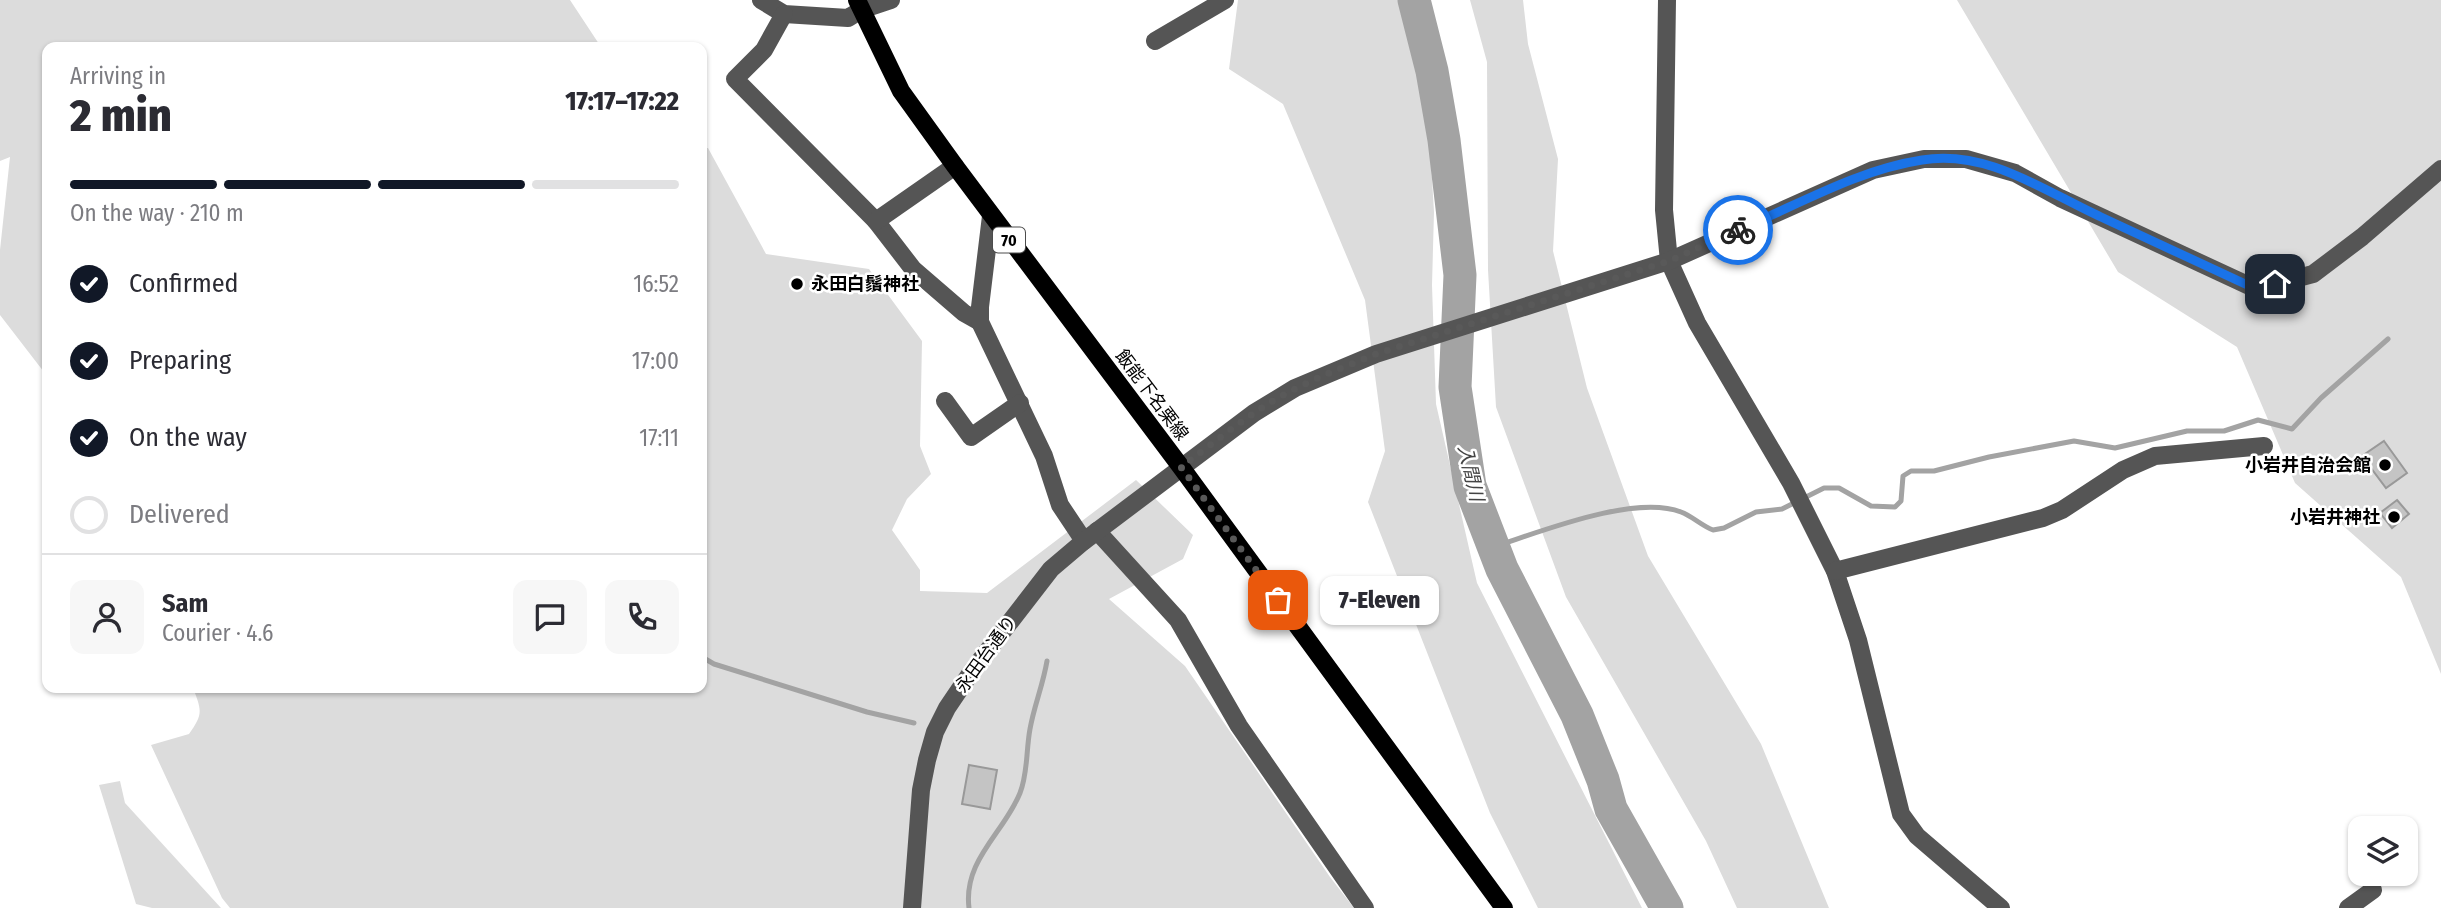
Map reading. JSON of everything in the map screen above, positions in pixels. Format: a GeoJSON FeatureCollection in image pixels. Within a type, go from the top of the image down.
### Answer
{"type":"FeatureCollection","features":[{"type":"Feature","properties":{"kind":"main road","name":"飯能下名栗線"},"geometry":{"type":"LineString","coordinates":[[859,5],[901,91],[1504,908]]}},
{"type":"Feature","properties":{"kind":"street"},"geometry":{"type":"LineString","coordinates":[[761,0],[784,14],[848,18],[859,5],[891,0]]}},
{"type":"Feature","properties":{"kind":"street"},"geometry":{"type":"LineString","coordinates":[[1155,41],[1225,0]]}},
{"type":"Feature","properties":{"kind":"street"},"geometry":{"type":"LineString","coordinates":[[1667,0],[1664,210],[1669,261],[1697,323],[1791,483],[1835,571],[1858,640],[1901,814],[1917,836],[2001,908]]}},
{"type":"Feature","properties":{"kind":"street"},"geometry":{"type":"LineString","coordinates":[[784,14],[764,50],[736,79],[876,221],[913,269],[964,313],[980,322]]}},
{"type":"Feature","properties":{"kind":"street","name":"永田台通り"},"geometry":{"type":"LineString","coordinates":[[912,908],[921,790],[927,760],[935,732],[947,708],[972,671],[1051,569],[1181,467],[1254,413],[1295,388],[1376,354],[1669,261],[1873,170],[1924,159],[1966,159],[2015,173],[2060,198],[2256,289],[2313,274],[2362,237],[2441,169]]}},
{"type":"Feature","properties":{"kind":"street"},"geometry":{"type":"LineString","coordinates":[[876,221],[955,166]]}},
{"type":"Feature","properties":{"kind":"street"},"geometry":{"type":"LineString","coordinates":[[991,216],[980,322],[1044,456],[1060,505],[1178,620],[1239,726],[1365,908]]}},
{"type":"Feature","properties":{"kind":"street"},"geometry":{"type":"LineString","coordinates":[[945,401],[971,437],[1020,403]]}},
{"type":"Feature","properties":{"kind":"street"},"geometry":{"type":"LineString","coordinates":[[1835,571],[2043,518],[2062,510],[2123,470],[2155,456],[2264,446]]}},
{"type":"Feature","properties":{"kind":"street"},"geometry":{"type":"LineString","coordinates":[[2348,908],[2373,890]]}},
{"type":"Feature","properties":{"kind":"shaded area"},"geometry":{"type":"Polygon","coordinates":[[[0,0],[570,0],[598,42],[42,42],[42,370],[0,315],[0,250],[10,157],[0,161],[0,0]]]}},
{"type":"Feature","properties":{"kind":"shaded area"},"geometry":{"type":"Polygon","coordinates":[[[1238,0],[1400,0],[1427,96],[1434,212],[1432,285],[1436,404],[1477,583],[1642,908],[1538,908],[1490,813],[1368,502],[1385,451],[1365,300],[1283,104],[1229,69],[1238,0]]]}},
{"type":"Feature","properties":{"kind":"shaded area"},"geometry":{"type":"Polygon","coordinates":[[[1470,0],[1523,0],[1528,44],[1558,159],[1553,251],[1587,388],[1648,556],[1761,744],[1829,908],[1737,908],[1706,841],[1566,597],[1496,407],[1488,270],[1487,62],[1470,0]]]}},
{"type":"Feature","properties":{"kind":"shaded area"},"geometry":{"type":"Polygon","coordinates":[[[1957,0],[2441,0],[2441,674],[2401,577],[2295,483],[2237,347],[2118,272],[1957,0]]]}},
{"type":"Feature","properties":{"kind":"shaded area"},"geometry":{"type":"Polygon","coordinates":[[[708,148],[766,254],[869,269],[922,341],[920,446],[931,474],[907,499],[892,530],[920,570],[920,591],[987,593],[1136,480],[1193,535],[1183,559],[1109,599],[1185,666],[1354,908],[230,908],[222,898],[151,745],[189,734],[200,712],[195,693],[707,693],[708,148]]]}},
{"type":"Feature","properties":{"kind":"shaded area"},"geometry":{"type":"Polygon","coordinates":[[[120,781],[125,803],[221,908],[152,908],[136,904],[99,785],[120,781]]]}},
{"type":"Feature","properties":{"kind":"building","name":"小岩井自治会館"},"geometry":{"type":"Polygon","coordinates":[[[2384,441],[2407,473],[2386,488],[2362,456],[2384,441]]]}},
{"type":"Feature","properties":{"kind":"building","name":"小岩井神社"},"geometry":{"type":"Polygon","coordinates":[[[2397,500],[2409,514],[2392,528],[2380,513],[2397,500]]]}},
{"type":"Feature","properties":{"kind":"building"},"geometry":{"type":"Polygon","coordinates":[[[969,765],[997,770],[990,809],[962,804],[969,765]]]}},
{"type":"Feature","properties":{"kind":"waterway","name":"入間川"},"geometry":{"type":"LineString","coordinates":[[1414,0],[1432,71],[1444,140],[1460,275],[1455,387],[1470,486],[1502,569],[1577,715],[1603,780],[1611,809],[1667,908]]}},
{"type":"Feature","properties":{"kind":"waterway"},"geometry":{"type":"LineString","coordinates":[[1493,547],[1587,517],[1638,508],[1661,508],[1681,512],[1713,530],[1724,528],[1756,512],[1782,509],[1824,488],[1839,488],[1871,506],[1895,507],[1901,501],[1903,476],[1911,471],[1934,471],[1989,457],[2074,441],[2115,448],[2187,431],[2224,431],[2258,420],[2292,429],[2321,398],[2388,339]]}},
{"type":"Feature","properties":{"kind":"waterway"},"geometry":{"type":"LineString","coordinates":[[707,660],[867,712],[914,723]]}},
{"type":"Feature","properties":{"kind":"waterway"},"geometry":{"type":"LineString","coordinates":[[969,908],[972,875],[978,861],[1013,807],[1023,785],[1030,729],[1047,661]]}},
{"type":"Feature","properties":{"kind":"way so far"},"geometry":{"type":"LineString","coordinates":[[1278,600],[1181,467],[1254,413],[1295,388],[1376,354],[1669,261],[1738,230]]}},
{"type":"Feature","properties":{"kind":"place","name":"永田白鬚神社"},"geometry":{"type":"Point","coordinates":[797,284]}},
{"type":"Feature","properties":{"kind":"place","name":"小岩井自治会館"},"geometry":{"type":"Point","coordinates":[2385,465]}},
{"type":"Feature","properties":{"kind":"place","name":"小岩井神社"},"geometry":{"type":"Point","coordinates":[2394,517]}},
{"type":"Feature","properties":{"kind":"place","name":"7-Eleven"},"geometry":{"type":"Point","coordinates":[1278,600]}},
{"type":"Feature","properties":{"kind":"route"},"geometry":{"type":"LineString","coordinates":[[1738,230],[1873,170],[1924,159],[1966,159],[2015,173],[2060,198],[2256,289],[2275,284]]}}]}
